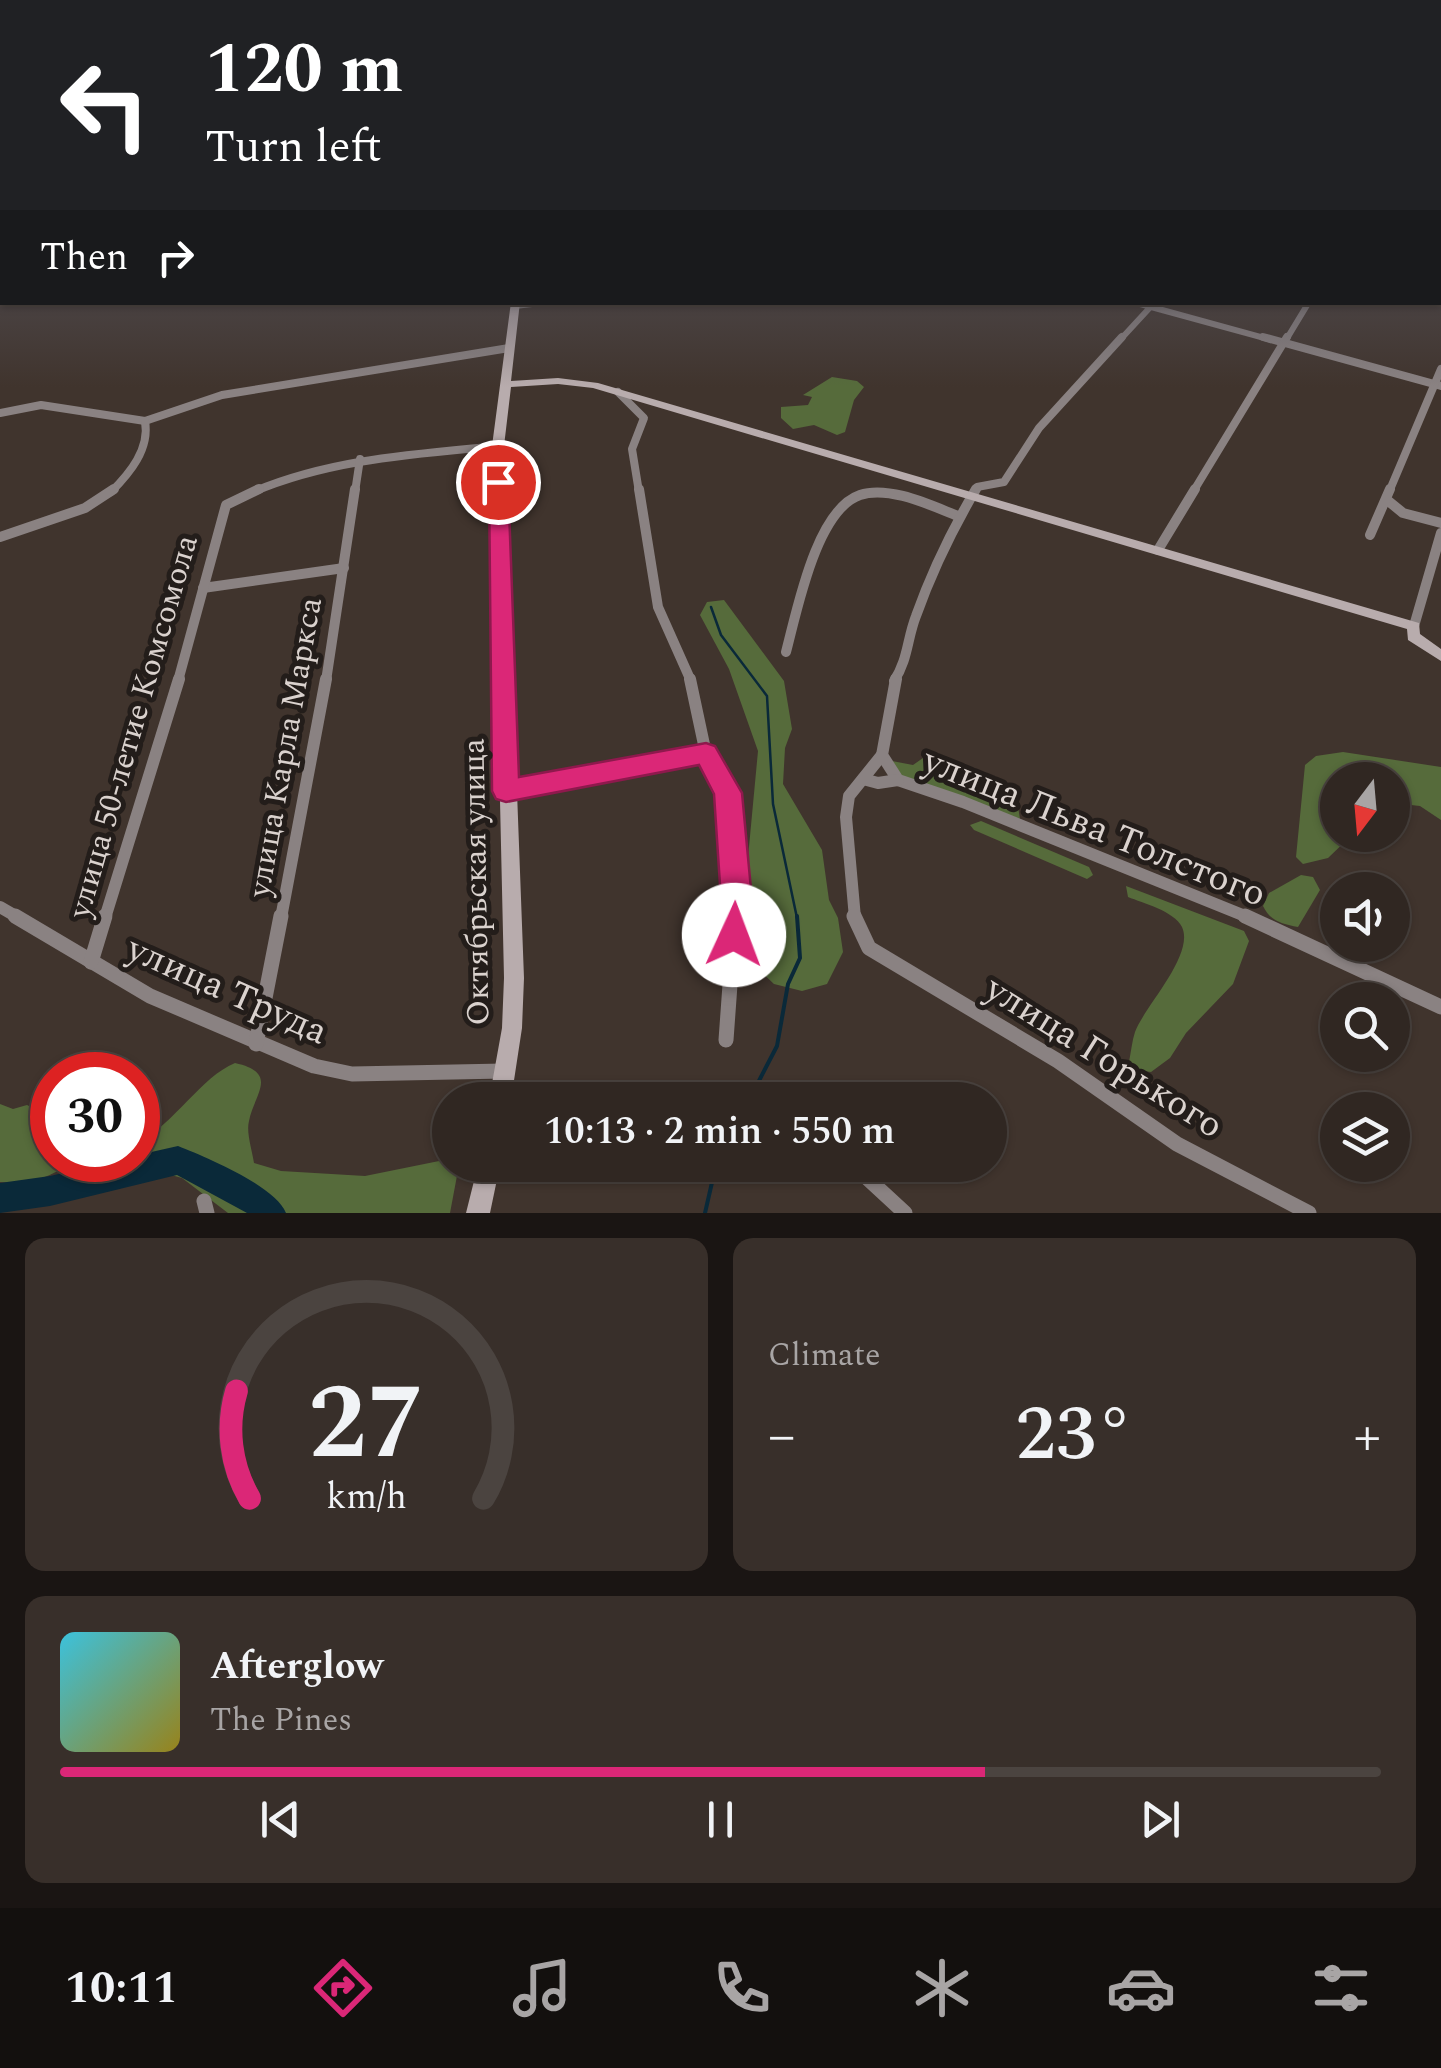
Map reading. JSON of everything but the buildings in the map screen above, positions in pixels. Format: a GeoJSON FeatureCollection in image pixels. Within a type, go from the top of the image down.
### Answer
{"type":"FeatureCollection","features":[{"type":"Feature","properties":{"kind":"street","name":"Октябрьская улица"},"geometry":{"type":"LineString","coordinates":[[504,1082],[514,978],[498,446],[516,305]]}},
{"type":"Feature","properties":{"kind":"street"},"geometry":{"type":"LineString","coordinates":[[972,494],[977,487],[1004,482],[1039,428],[1152,305],[1438,385]]}},
{"type":"Feature","properties":{"kind":"street"},"geometry":{"type":"LineString","coordinates":[[1158,550],[1307,305]]}},
{"type":"Feature","properties":{"kind":"street"},"geometry":{"type":"LineString","coordinates":[[0,413],[42,405],[145,421],[222,395],[509,348]]}},
{"type":"Feature","properties":{"kind":"street"},"geometry":{"type":"LineString","coordinates":[[1370,535],[1438,385],[1441,369]]}},
{"type":"Feature","properties":{"kind":"street"},"geometry":{"type":"LineString","coordinates":[[505,384],[574,382],[617,391],[1414,626]]}},
{"type":"Feature","properties":{"kind":"street"},"geometry":{"type":"LineString","coordinates":[[617,391],[644,418],[632,448],[658,607],[689,674],[706,754],[728,793],[736,900],[726,1040]]}},
{"type":"Feature","properties":{"kind":"street"},"geometry":{"type":"LineString","coordinates":[[0,537],[100,501],[138,460],[146,444],[145,421]]}},
{"type":"Feature","properties":{"kind":"street"},"geometry":{"type":"LineString","coordinates":[[360,459],[498,446]]}},
{"type":"Feature","properties":{"kind":"street","name":"улица 50-летие Комсомола"},"geometry":{"type":"LineString","coordinates":[[91,962],[178,683],[226,505],[260,490],[360,459]]}},
{"type":"Feature","properties":{"kind":"street","name":"улица Карла Маркса"},"geometry":{"type":"LineString","coordinates":[[256,1044],[321,714],[360,459]]}},
{"type":"Feature","properties":{"kind":"street"},"geometry":{"type":"LineString","coordinates":[[786,652],[807,579],[833,515],[843,504],[862,494],[880,494],[958,516]]}},
{"type":"Feature","properties":{"kind":"street","name":"улица Льва Толстого"},"geometry":{"type":"LineString","coordinates":[[972,494],[958,516],[914,620],[905,665],[893,683],[882,756],[898,780],[963,802],[1241,914],[1441,1007]]}},
{"type":"Feature","properties":{"kind":"street"},"geometry":{"type":"LineString","coordinates":[[1387,500],[1403,513],[1441,523]]}},
{"type":"Feature","properties":{"kind":"street"},"geometry":{"type":"LineString","coordinates":[[1441,533],[1412,636],[1441,656]]}},
{"type":"Feature","properties":{"kind":"street"},"geometry":{"type":"LineString","coordinates":[[203,588],[344,568]]}},
{"type":"Feature","properties":{"kind":"street"},"geometry":{"type":"LineString","coordinates":[[506,791],[706,754]]}},
{"type":"Feature","properties":{"kind":"street"},"geometry":{"type":"LineString","coordinates":[[882,756],[863,779],[878,783],[898,780]]}},
{"type":"Feature","properties":{"kind":"street","name":"улица Горького"},"geometry":{"type":"LineString","coordinates":[[863,779],[849,796],[846,817],[853,914],[869,948],[1058,1061],[1178,1144],[1309,1213]]}},
{"type":"Feature","properties":{"kind":"street","name":"улица Труда"},"geometry":{"type":"LineString","coordinates":[[0,908],[150,996],[314,1066],[352,1074],[506,1071]]}},
{"type":"Feature","properties":{"kind":"street"},"geometry":{"type":"LineString","coordinates":[[478,1213],[485,1182]]}},
{"type":"Feature","properties":{"kind":"street"},"geometry":{"type":"LineString","coordinates":[[871,1182],[905,1213]]}},
{"type":"Feature","properties":{"kind":"green space"},"geometry":{"type":"Polygon","coordinates":[[[832,377],[857,381],[864,387],[854,400],[845,432],[837,435],[814,425],[793,429],[781,418],[781,407],[808,405],[812,397],[803,395],[832,377]]]}},
{"type":"Feature","properties":{"kind":"green space"},"geometry":{"type":"Polygon","coordinates":[[[724,600],[784,681],[792,729],[785,748],[783,784],[822,850],[829,900],[838,918],[843,952],[827,984],[802,991],[774,984],[758,969],[748,910],[747,868],[758,751],[729,669],[700,615],[707,602],[724,600]]]}},
{"type":"Feature","properties":{"kind":"green space"},"geometry":{"type":"Polygon","coordinates":[[[1343,752],[1408,762],[1320,762],[1320,852],[1334,852],[1328,858],[1303,864],[1296,857],[1305,765],[1316,756],[1343,752]]]}},
{"type":"Feature","properties":{"kind":"green space"},"geometry":{"type":"Polygon","coordinates":[[[923,758],[956,763],[955,780],[983,792],[994,787],[1016,794],[1020,819],[901,776],[892,761],[913,765],[923,758]]]}},
{"type":"Feature","properties":{"kind":"green space"},"geometry":{"type":"Polygon","coordinates":[[[1410,762],[1441,767],[1441,820],[1420,806],[1410,805],[1410,762]]]}},
{"type":"Feature","properties":{"kind":"green space"},"geometry":{"type":"Polygon","coordinates":[[[981,821],[1089,867],[1093,875],[1087,879],[970,825],[981,821]]]}},
{"type":"Feature","properties":{"kind":"green space"},"geometry":{"type":"Polygon","coordinates":[[[1301,875],[1313,877],[1320,890],[1298,927],[1269,915],[1263,906],[1269,893],[1301,875]]]}},
{"type":"Feature","properties":{"kind":"green space"},"geometry":{"type":"Polygon","coordinates":[[[1126,886],[1244,931],[1249,941],[1233,984],[1186,1033],[1170,1058],[1151,1072],[1135,1070],[1129,1062],[1134,1035],[1175,966],[1184,939],[1178,921],[1158,908],[1128,897],[1126,886]]]}},
{"type":"Feature","properties":{"kind":"green space"},"geometry":{"type":"Polygon","coordinates":[[[235,1063],[249,1067],[261,1079],[248,1125],[254,1163],[281,1171],[365,1176],[432,1162],[432,1182],[456,1182],[450,1213],[228,1213],[182,1178],[160,1174],[160,1127],[235,1063]]]}},
{"type":"Feature","properties":{"kind":"green space"},"geometry":{"type":"Polygon","coordinates":[[[0,1104],[13,1109],[27,1105],[30,1180],[0,1182],[0,1104]]]}},
{"type":"Feature","properties":{"kind":"waterway"},"geometry":{"type":"LineString","coordinates":[[711,607],[721,635],[767,696],[773,804],[797,918]]}},
{"type":"Feature","properties":{"kind":"waterway"},"geometry":{"type":"LineString","coordinates":[[758,1082],[777,1046],[788,984],[800,958],[797,916]]}},
{"type":"Feature","properties":{"kind":"waterway"},"geometry":{"type":"LineString","coordinates":[[0,1198],[50,1191],[178,1160],[251,1198],[271,1213]]}},
{"type":"Feature","properties":{"kind":"waterway"},"geometry":{"type":"LineString","coordinates":[[705,1213],[712,1182]]}},
{"type":"Feature","properties":{"kind":"route"},"geometry":{"type":"LineString","coordinates":[[498,482],[506,791],[706,754],[728,793],[736,900],[734,935]]}}]}
